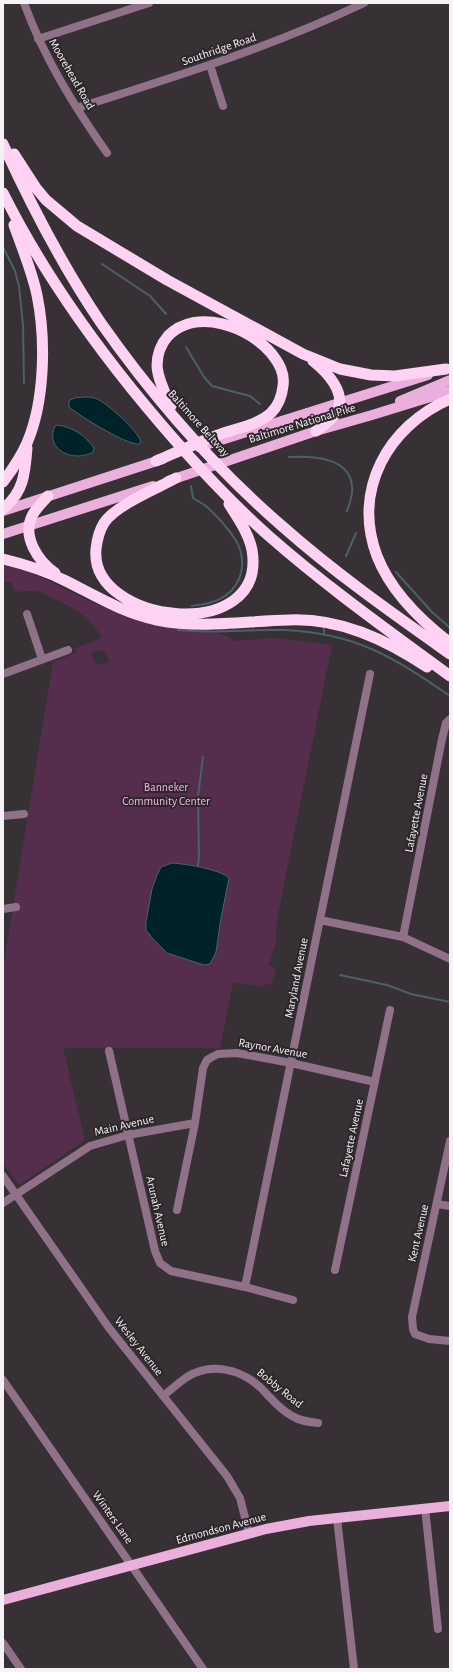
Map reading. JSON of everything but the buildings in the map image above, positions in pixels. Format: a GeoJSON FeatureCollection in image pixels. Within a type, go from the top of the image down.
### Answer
{"type":"FeatureCollection","features":[{"type":"Feature","properties":{"kind":"highway"},"geometry":{"type":"LineString","coordinates":[[3,137],[36,188],[46,200],[77,226],[166,280],[303,354],[340,369],[371,376],[395,376],[448,368]]}},
{"type":"Feature","properties":{"kind":"highway","name":"Baltimore Beltway"},"geometry":{"type":"LineString","coordinates":[[3,144],[33,205],[80,291],[123,354],[181,425],[239,486],[281,526],[314,554],[389,611],[450,654]]}},
{"type":"Feature","properties":{"kind":"highway"},"geometry":{"type":"LineString","coordinates":[[3,193],[38,257],[66,301],[114,366],[167,432],[222,491],[261,529],[306,567],[450,676]]}},
{"type":"Feature","properties":{"kind":"highway"},"geometry":{"type":"LineString","coordinates":[[3,197],[33,279],[41,326],[41,377],[36,414],[27,443],[21,488],[11,503],[3,510]]}},
{"type":"Feature","properties":{"kind":"highway"},"geometry":{"type":"LineString","coordinates":[[156,461],[219,434],[253,423],[271,413],[283,391],[284,381],[282,370],[277,360],[260,342],[239,329],[217,323],[198,323],[181,326],[172,332],[161,346],[157,365],[158,375],[164,392],[181,425]]}},
{"type":"Feature","properties":{"kind":"highway"},"geometry":{"type":"LineString","coordinates":[[303,354],[317,365],[333,382],[339,394],[340,403],[334,416],[316,431]]}},
{"type":"Feature","properties":{"kind":"highway"},"geometry":{"type":"LineString","coordinates":[[450,399],[412,422],[397,437],[386,453],[378,468],[373,483],[369,518],[377,556],[397,592],[422,620],[450,643]]}},
{"type":"Feature","properties":{"kind":"highway"},"geometry":{"type":"LineString","coordinates":[[3,482],[27,443]]}},
{"type":"Feature","properties":{"kind":"highway"},"geometry":{"type":"LineString","coordinates":[[176,478],[115,512],[104,522],[97,542],[97,563],[106,583],[126,599],[157,611],[188,614],[216,611],[227,606],[236,599],[245,587],[252,572],[252,550],[248,538],[222,491]]}},
{"type":"Feature","properties":{"kind":"highway"},"geometry":{"type":"LineString","coordinates":[[48,496],[31,517],[29,534],[36,552],[50,570],[65,581]]}},
{"type":"Feature","properties":{"kind":"highway"},"geometry":{"type":"LineString","coordinates":[[3,559],[22,563],[65,581],[123,611],[169,622],[198,625],[301,620],[324,622],[352,628],[403,652],[450,683]]}},
{"type":"Feature","properties":{"kind":"main road","name":"Baltimore National Pike"},"geometry":{"type":"LineString","coordinates":[[3,510],[448,368]]}},
{"type":"Feature","properties":{"kind":"main road"},"geometry":{"type":"LineString","coordinates":[[372,415],[402,400],[450,380]]}},
{"type":"Feature","properties":{"kind":"main road","name":"Baltimore National Pike"},"geometry":{"type":"LineString","coordinates":[[3,534],[316,431],[450,391]]}},
{"type":"Feature","properties":{"kind":"main road","name":"Edmondson Avenue"},"geometry":{"type":"LineString","coordinates":[[3,1600],[286,1524],[450,1506]]}},
{"type":"Feature","properties":{"kind":"street","name":"Moorehead Road"},"geometry":{"type":"LineString","coordinates":[[24,3],[38,39],[61,84],[107,153]]}},
{"type":"Feature","properties":{"kind":"street"},"geometry":{"type":"LineString","coordinates":[[38,39],[149,3]]}},
{"type":"Feature","properties":{"kind":"street","name":"Southridge Road"},"geometry":{"type":"LineString","coordinates":[[77,108],[210,65],[285,38],[364,3]]}},
{"type":"Feature","properties":{"kind":"street"},"geometry":{"type":"LineString","coordinates":[[210,65],[223,106]]}},
{"type":"Feature","properties":{"kind":"street"},"geometry":{"type":"LineString","coordinates":[[27,614],[42,659]]}},
{"type":"Feature","properties":{"kind":"street"},"geometry":{"type":"LineString","coordinates":[[3,674],[68,650]]}},
{"type":"Feature","properties":{"kind":"street","name":"Maryland Avenue"},"geometry":{"type":"LineString","coordinates":[[245,1287],[370,674]]}},
{"type":"Feature","properties":{"kind":"street","name":"Lafayette Avenue"},"geometry":{"type":"LineString","coordinates":[[403,937],[442,739],[446,723],[450,719]]}},
{"type":"Feature","properties":{"kind":"street"},"geometry":{"type":"LineString","coordinates":[[3,816],[24,814]]}},
{"type":"Feature","properties":{"kind":"street"},"geometry":{"type":"LineString","coordinates":[[3,909],[16,907]]}},
{"type":"Feature","properties":{"kind":"street"},"geometry":{"type":"LineString","coordinates":[[320,920],[403,937],[450,959]]}},
{"type":"Feature","properties":{"kind":"street","name":"Lafayette Avenue"},"geometry":{"type":"LineString","coordinates":[[335,1270],[390,1010]]}},
{"type":"Feature","properties":{"kind":"street","name":"Arunah Avenue"},"geometry":{"type":"LineString","coordinates":[[108,1051],[157,1257],[160,1262],[171,1271],[245,1287],[293,1300]]}},
{"type":"Feature","properties":{"kind":"street","name":"Raynor Avenue"},"geometry":{"type":"LineString","coordinates":[[177,1210],[204,1068],[207,1060],[218,1054],[237,1053],[291,1063],[375,1082]]}},
{"type":"Feature","properties":{"kind":"street","name":"Main Avenue"},"geometry":{"type":"LineString","coordinates":[[3,1203],[90,1146],[128,1135],[194,1123]]}},
{"type":"Feature","properties":{"kind":"street","name":"Kent Avenue"},"geometry":{"type":"LineString","coordinates":[[450,1141],[412,1318],[415,1334],[429,1339],[450,1341]]}},
{"type":"Feature","properties":{"kind":"street","name":"Wesley Avenue"},"geometry":{"type":"LineString","coordinates":[[3,1176],[108,1328],[227,1476],[234,1487],[243,1508],[249,1533]]}},
{"type":"Feature","properties":{"kind":"street"},"geometry":{"type":"LineString","coordinates":[[437,1204],[450,1206]]}},
{"type":"Feature","properties":{"kind":"street","name":"Bobby Road"},"geometry":{"type":"LineString","coordinates":[[163,1396],[187,1377],[197,1372],[212,1369],[226,1369],[244,1375],[252,1380],[291,1416],[302,1421],[318,1423]]}},
{"type":"Feature","properties":{"kind":"street","name":"Winters Lane"},"geometry":{"type":"LineString","coordinates":[[3,1380],[203,1669]]}},
{"type":"Feature","properties":{"kind":"street"},"geometry":{"type":"LineString","coordinates":[[425,1508],[438,1629]]}},
{"type":"Feature","properties":{"kind":"street"},"geometry":{"type":"LineString","coordinates":[[337,1518],[354,1669]]}},
{"type":"Feature","properties":{"kind":"street"},"geometry":{"type":"LineString","coordinates":[[3,1643],[21,1669]]}},
{"type":"Feature","properties":{"kind":"green space","name":"Banneker Community Center"},"geometry":{"type":"Polygon","coordinates":[[[3,565],[32,573],[91,602],[131,618],[225,635],[234,641],[272,638],[332,645],[277,920],[276,941],[269,965],[276,969],[271,985],[265,983],[263,987],[233,982],[220,1048],[63,1048],[85,1140],[19,1185],[3,1163],[3,968],[53,662],[76,653],[76,648],[101,638],[89,620],[64,603],[41,591],[17,592],[13,590],[13,583],[3,581],[3,565]],[[99,650],[91,653],[96,664],[110,663],[105,652],[99,650]]]}},
{"type":"Feature","properties":{"kind":"water"},"geometry":{"type":"Polygon","coordinates":[[[74,398],[95,398],[108,406],[129,425],[139,437],[141,442],[139,444],[133,443],[114,435],[92,423],[69,407],[69,401],[74,398]]]}},
{"type":"Feature","properties":{"kind":"water"},"geometry":{"type":"Polygon","coordinates":[[[58,425],[74,430],[87,439],[94,448],[93,452],[78,456],[70,455],[57,448],[54,442],[53,434],[55,426],[58,425]]]}},
{"type":"Feature","properties":{"kind":"water"},"geometry":{"type":"Polygon","coordinates":[[[172,863],[194,866],[218,872],[229,878],[216,952],[210,964],[204,965],[167,953],[146,930],[152,889],[157,875],[161,867],[172,863]]]}},
{"type":"Feature","properties":{"kind":"waterway"},"geometry":{"type":"LineString","coordinates":[[3,247],[15,271],[19,286],[23,325],[24,383]]}},
{"type":"Feature","properties":{"kind":"waterway"},"geometry":{"type":"LineString","coordinates":[[102,264],[150,296],[166,314]]}},
{"type":"Feature","properties":{"kind":"waterway"},"geometry":{"type":"LineString","coordinates":[[186,347],[204,377],[212,386],[250,396],[260,404]]}},
{"type":"Feature","properties":{"kind":"waterway"},"geometry":{"type":"LineString","coordinates":[[289,457],[321,458],[331,461],[347,472],[351,481],[352,493],[347,511]]}},
{"type":"Feature","properties":{"kind":"waterway"},"geometry":{"type":"LineString","coordinates":[[191,486],[193,498],[210,510],[235,539],[239,546],[242,562],[240,577],[231,591],[217,600],[192,606]]}},
{"type":"Feature","properties":{"kind":"waterway"},"geometry":{"type":"LineString","coordinates":[[346,556],[356,533]]}},
{"type":"Feature","properties":{"kind":"waterway"},"geometry":{"type":"LineString","coordinates":[[396,572],[431,611],[450,628]]}},
{"type":"Feature","properties":{"kind":"waterway"},"geometry":{"type":"LineString","coordinates":[[324,626],[324,634]]}},
{"type":"Feature","properties":{"kind":"waterway"},"geometry":{"type":"LineString","coordinates":[[178,630],[204,632],[284,630],[332,636],[353,642],[391,659],[450,696]]}},
{"type":"Feature","properties":{"kind":"waterway"},"geometry":{"type":"LineString","coordinates":[[198,866],[198,796],[203,757]]}},
{"type":"Feature","properties":{"kind":"waterway"},"geometry":{"type":"LineString","coordinates":[[340,975],[387,985],[411,994],[450,1002]]}}]}
